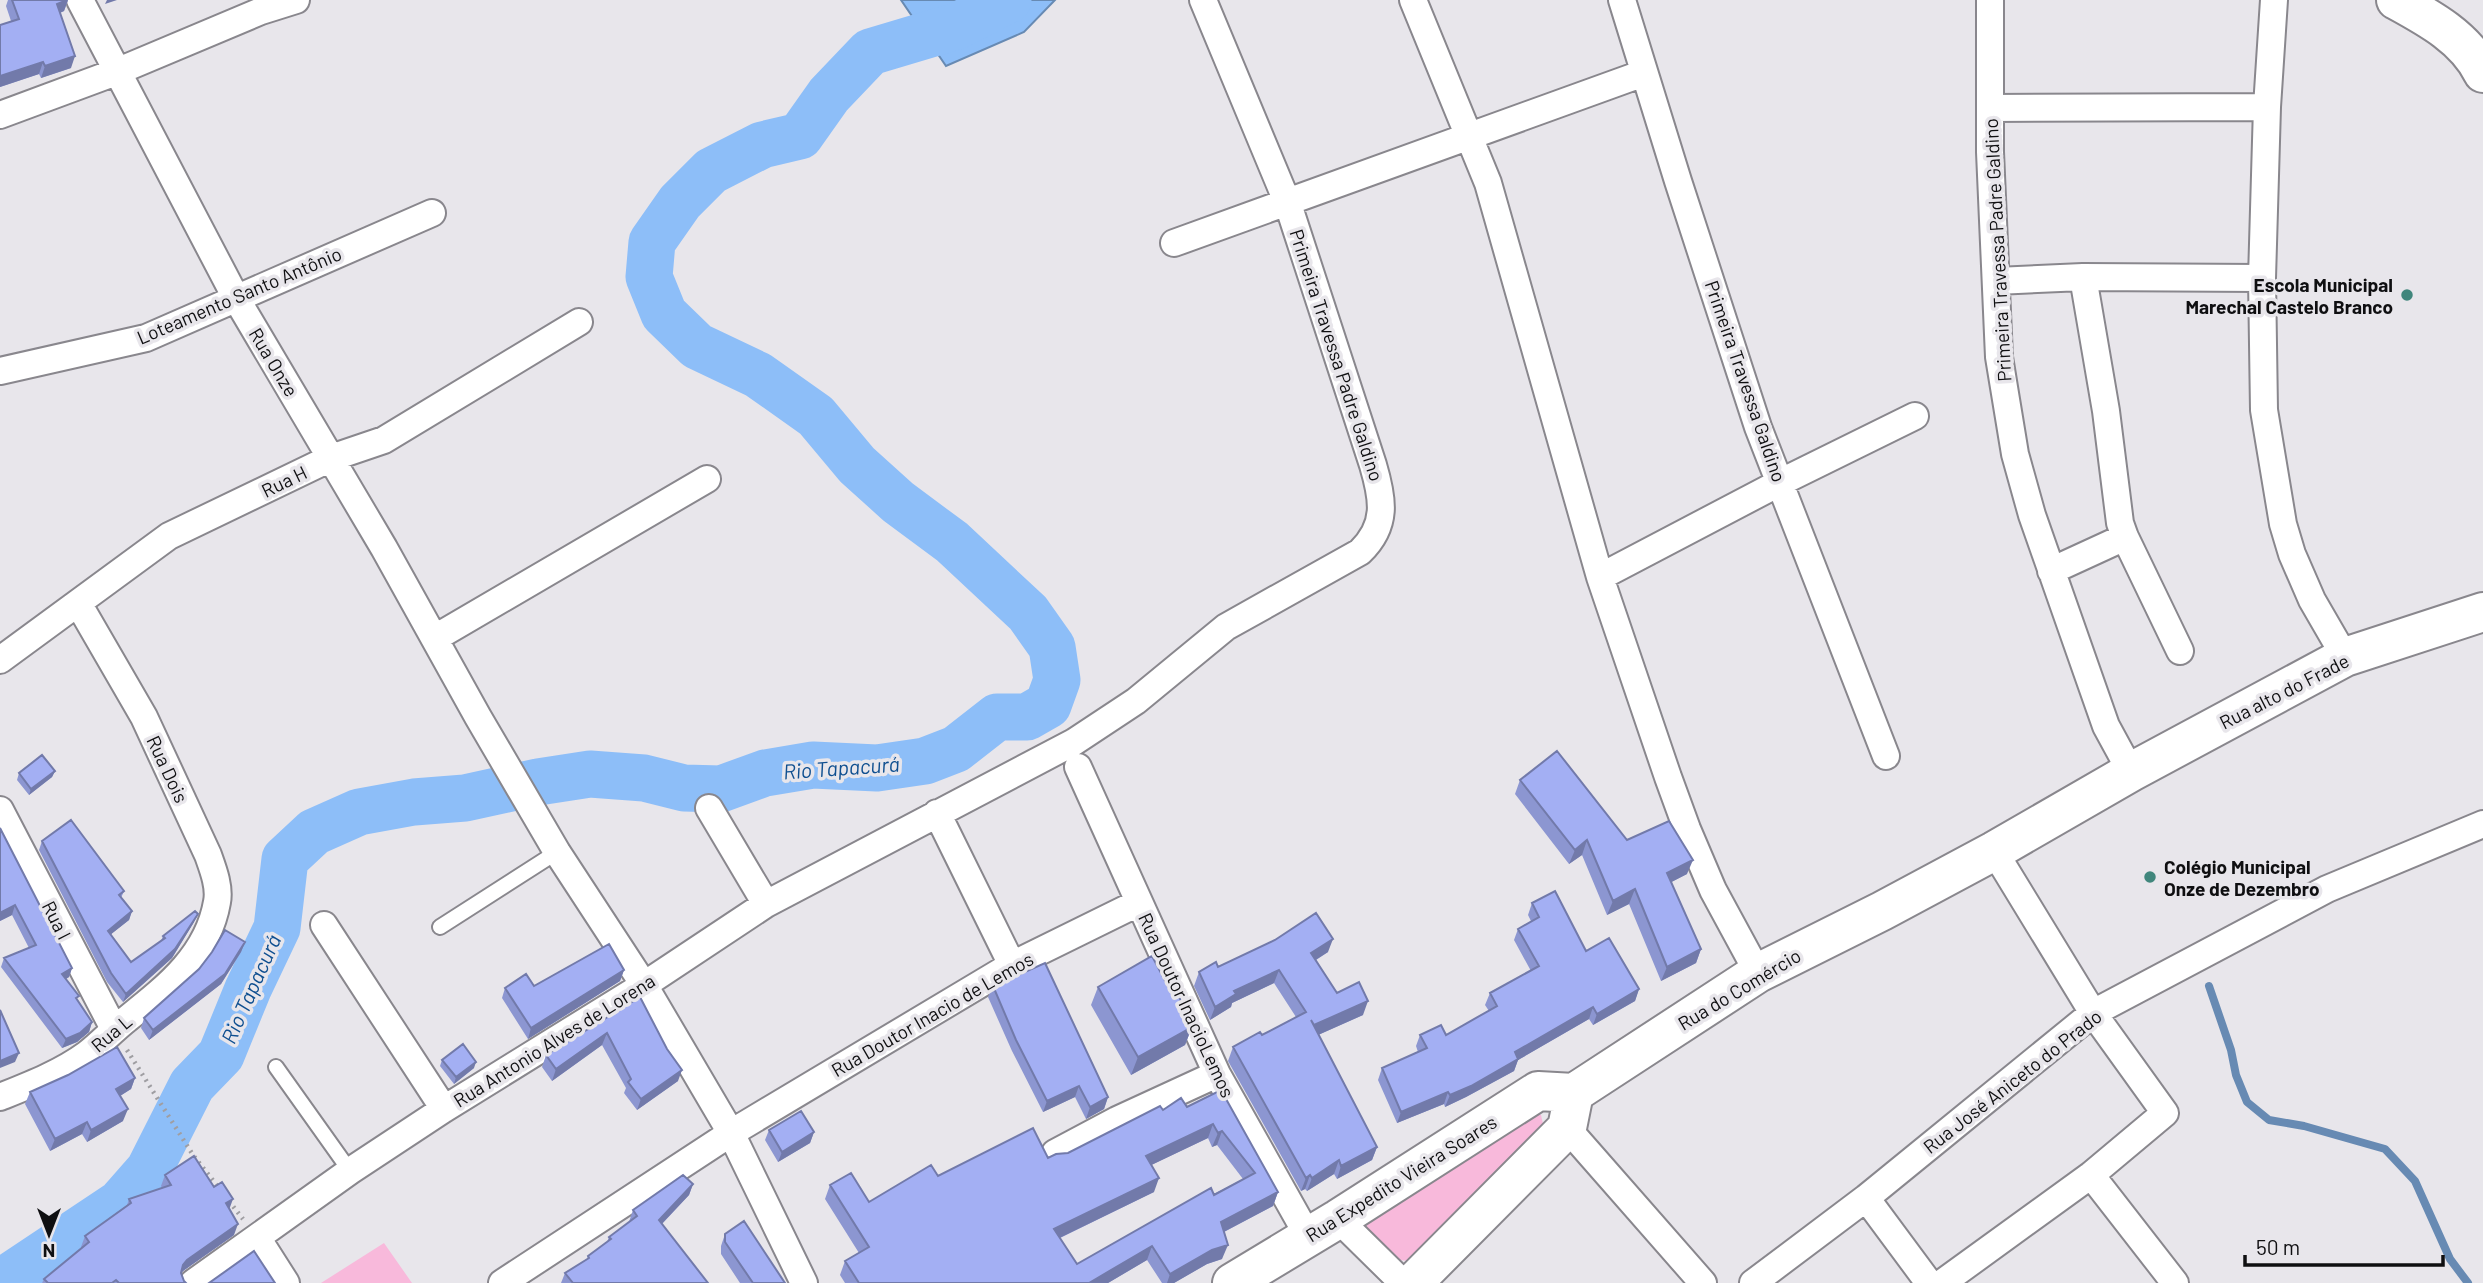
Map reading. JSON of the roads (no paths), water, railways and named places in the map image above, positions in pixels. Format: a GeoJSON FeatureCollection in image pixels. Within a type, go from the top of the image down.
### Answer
{"type":"FeatureCollection","features":[{"type":"Feature","properties":{"kind":"main road"},"geometry":{"type":"LineString","coordinates":[[2396,0],[2433,10],[2470,52],[2483,73]]}},
{"type":"Feature","properties":{"kind":"main road","name":"Rua alto do Frade"},"geometry":{"type":"LineString","coordinates":[[2132,772],[2345,657],[2483,612]]}},
{"type":"Feature","properties":{"kind":"main road","name":"Rua do Comércio"},"geometry":{"type":"LineString","coordinates":[[1413,1283],[1571,1110],[1758,973],[1994,851],[2132,772]]}},
{"type":"Feature","properties":{"kind":"main road","name":"Rua Expedito Vieira Soares"},"geometry":{"type":"LineString","coordinates":[[1231,1283],[1323,1228],[1538,1091],[1571,1110]]}},
{"type":"Feature","properties":{"kind":"street","name":"Rua Onze"},"geometry":{"type":"LineString","coordinates":[[80,0],[236,298],[557,852]]}},
{"type":"Feature","properties":{"kind":"street"},"geometry":{"type":"LineString","coordinates":[[0,116],[116,72],[261,11],[296,0]]}},
{"type":"Feature","properties":{"kind":"street","name":"Primeira Travessa Padre Galdino"},"geometry":{"type":"LineString","coordinates":[[859,856],[1074,742],[1115,717],[1226,628],[1360,552],[1376,534],[1381,510],[1378,483],[1288,204],[1203,0]]}},
{"type":"Feature","properties":{"kind":"street"},"geometry":{"type":"LineString","coordinates":[[1413,0],[1488,183],[1600,577],[1686,829],[1713,890],[1758,973]]}},
{"type":"Feature","properties":{"kind":"street","name":"Primeira Travessa Galdino"},"geometry":{"type":"LineString","coordinates":[[1622,0],[1734,356],[1886,756]]}},
{"type":"Feature","properties":{"kind":"street","name":"Primeira Travessa Padre Galdino"},"geometry":{"type":"LineString","coordinates":[[1990,0],[1990,108],[1999,357],[2015,454],[2022,485],[2106,726],[2132,772]]}},
{"type":"Feature","properties":{"kind":"street"},"geometry":{"type":"LineString","coordinates":[[2274,0],[2267,107],[2262,278],[2264,410],[2283,523],[2301,577],[2345,657]]}},
{"type":"Feature","properties":{"kind":"street"},"geometry":{"type":"LineString","coordinates":[[1174,243],[1288,204],[1644,73]]}},
{"type":"Feature","properties":{"kind":"street"},"geometry":{"type":"LineString","coordinates":[[1990,108],[2267,107]]}},
{"type":"Feature","properties":{"kind":"street","name":"Loteamento Santo Antônio"},"geometry":{"type":"LineString","coordinates":[[0,371],[146,338],[432,213]]}},
{"type":"Feature","properties":{"kind":"street"},"geometry":{"type":"LineString","coordinates":[[1996,281],[2083,277],[2262,278]]}},
{"type":"Feature","properties":{"kind":"street"},"geometry":{"type":"LineString","coordinates":[[2083,277],[2106,411],[2117,506],[2125,537],[2180,651]]}},
{"type":"Feature","properties":{"kind":"street","name":"Rua H"},"geometry":{"type":"LineString","coordinates":[[0,660],[169,536],[331,458],[384,440],[579,322]]}},
{"type":"Feature","properties":{"kind":"street"},"geometry":{"type":"LineString","coordinates":[[1600,577],[1781,482],[1915,416]]}},
{"type":"Feature","properties":{"kind":"street"},"geometry":{"type":"LineString","coordinates":[[435,638],[707,479]]}},
{"type":"Feature","properties":{"kind":"street"},"geometry":{"type":"LineString","coordinates":[[2051,571],[2125,537]]}},
{"type":"Feature","properties":{"kind":"street","name":"Rua Dois"},"geometry":{"type":"LineString","coordinates":[[78,603],[144,717],[208,855],[215,875],[218,899],[202,944]]}},
{"type":"Feature","properties":{"kind":"street","name":"Rua Doutor InacioLemos"},"geometry":{"type":"LineString","coordinates":[[1077,767],[1217,1073],[1323,1228],[1403,1283]]}},
{"type":"Feature","properties":{"kind":"street"},"geometry":{"type":"LineString","coordinates":[[709,808],[766,904]]}},
{"type":"Feature","properties":{"kind":"street","name":"Rua I"},"geometry":{"type":"LineString","coordinates":[[0,810],[114,1029]]}},
{"type":"Feature","properties":{"kind":"street"},"geometry":{"type":"LineString","coordinates":[[937,813],[1012,965]]}},
{"type":"Feature","properties":{"kind":"street","name":"Rua José Aniceto do Prado"},"geometry":{"type":"LineString","coordinates":[[1753,1283],[1866,1198],[2093,1013],[2327,889],[2483,824]]}},
{"type":"Feature","properties":{"kind":"street"},"geometry":{"type":"LineString","coordinates":[[1942,1283],[2091,1175],[2165,1113],[2093,1013],[1994,851]]}},
{"type":"Feature","properties":{"kind":"street"},"geometry":{"type":"LineString","coordinates":[[557,852],[644,985],[731,1133],[804,1283]]}},
{"type":"Feature","properties":{"kind":"street","name":"Rua Antonio Alves de Lorena"},"geometry":{"type":"LineString","coordinates":[[193,1283],[350,1171],[444,1109],[644,985],[766,904],[859,856]]}},
{"type":"Feature","properties":{"kind":"street","name":"Rua Doutor Inacio de Lemos"},"geometry":{"type":"LineString","coordinates":[[502,1283],[731,1133],[1012,965],[1139,903]]}},
{"type":"Feature","properties":{"kind":"street"},"geometry":{"type":"LineString","coordinates":[[324,925],[444,1109]]}},
{"type":"Feature","properties":{"kind":"street","name":"Rua L"},"geometry":{"type":"LineString","coordinates":[[0,1097],[57,1072],[87,1054],[169,986],[202,944]]}},
{"type":"Feature","properties":{"kind":"street"},"geometry":{"type":"LineString","coordinates":[[1055,1153],[1117,1120],[1217,1073]]}},
{"type":"Feature","properties":{"kind":"street"},"geometry":{"type":"LineString","coordinates":[[1571,1110],[1703,1283]]}},
{"type":"Feature","properties":{"kind":"street"},"geometry":{"type":"LineString","coordinates":[[2091,1175],[2175,1283]]}},
{"type":"Feature","properties":{"kind":"street"},"geometry":{"type":"LineString","coordinates":[[1866,1198],[1929,1283]]}},
{"type":"Feature","properties":{"kind":"street"},"geometry":{"type":"LineString","coordinates":[[258,1239],[286,1283]]}},
{"type":"Feature","properties":{"kind":"lane"},"geometry":{"type":"LineString","coordinates":[[440,927],[557,852]]}},
{"type":"Feature","properties":{"kind":"lane"},"geometry":{"type":"LineString","coordinates":[[276,1067],[350,1171]]}},
{"type":"Feature","properties":{"kind":"water"},"geometry":{"type":"Polygon","coordinates":[[[901,0],[1055,0],[1024,32],[946,66],[901,0]]]}},
{"type":"Feature","properties":{"kind":"waterway","name":"Rio Tapacurá"},"geometry":{"type":"LineString","coordinates":[[0,1283],[120,1203],[149,1170],[192,1085],[221,1055],[277,928],[285,859],[314,832],[359,812],[414,802],[465,798],[590,774],[644,778],[684,788],[721,789],[765,773],[813,765],[877,768],[925,761],[956,749],[997,717],[1027,717],[1048,705],[1057,680],[1052,647],[1028,613],[952,542],[898,502],[857,465],[816,416],[758,375],[697,346],[664,314],[649,277],[652,242],[680,202],[711,171],[762,145],[800,136],[829,95],[870,52],[957,26],[1008,0]]}},
{"type":"Feature","properties":{"kind":"waterway"},"geometry":{"type":"LineString","coordinates":[[2209,986],[2247,1102],[2269,1120],[2304,1126],[2385,1149],[2415,1181],[2450,1259],[2468,1283]]}},
{"type":"Feature","properties":{"kind":"place","name":"Escola Municipal Marechal Castelo Branco"},"geometry":{"type":"Point","coordinates":[2407,295]}},
{"type":"Feature","properties":{"kind":"place","name":"Colégio Municipal Onze de Dezembro"},"geometry":{"type":"Point","coordinates":[2150,877]}}]}
